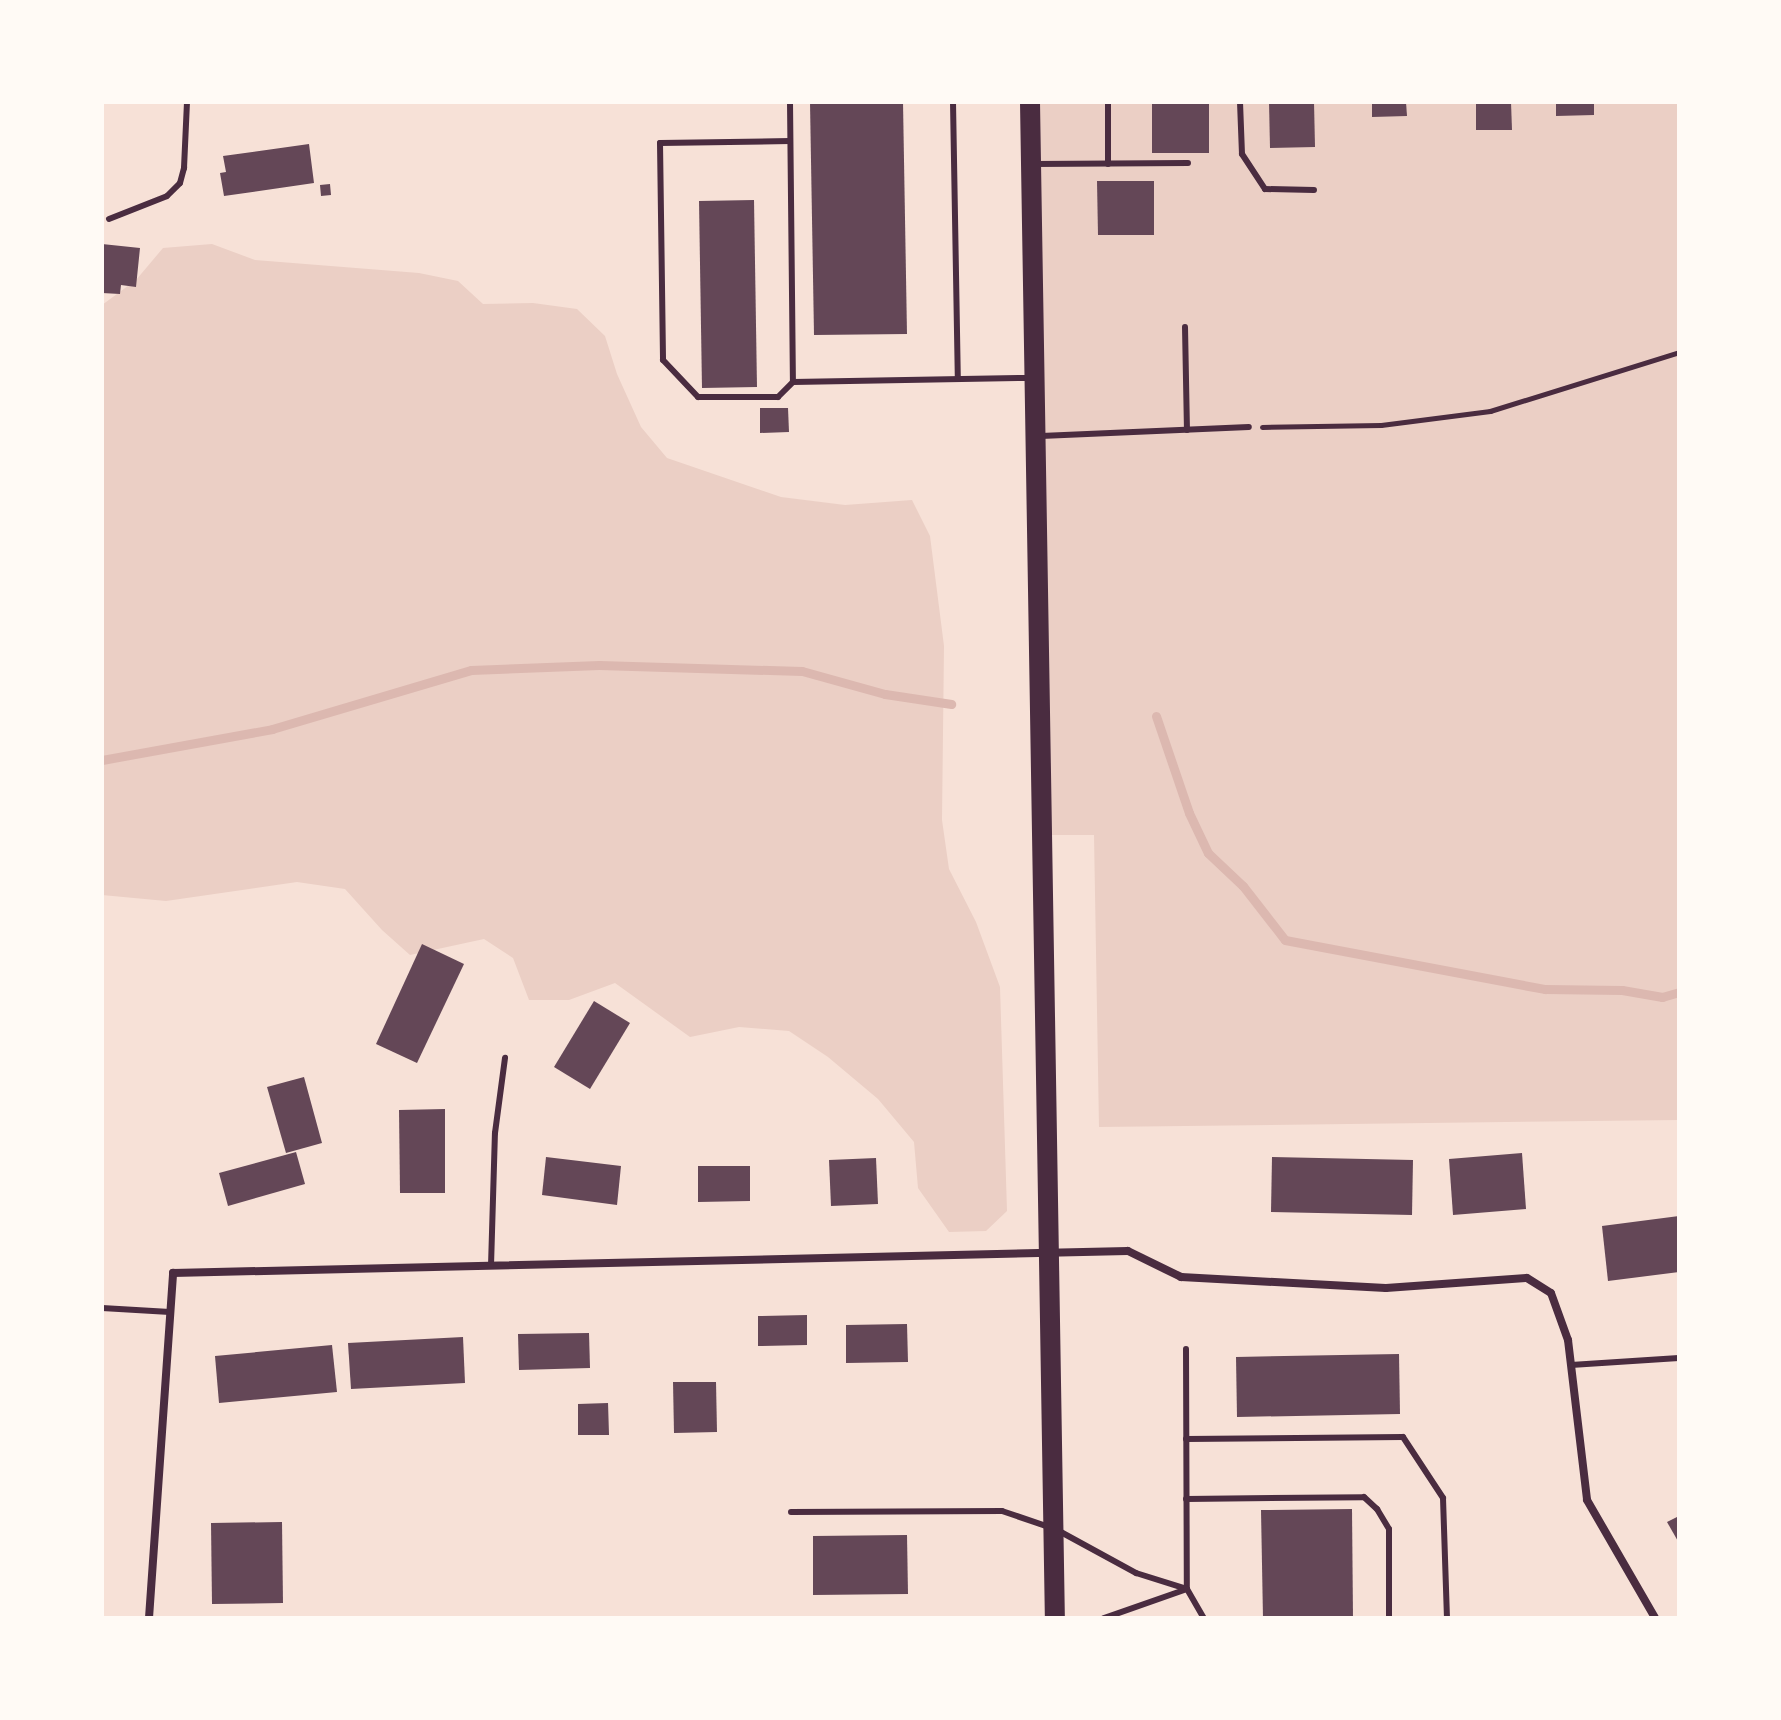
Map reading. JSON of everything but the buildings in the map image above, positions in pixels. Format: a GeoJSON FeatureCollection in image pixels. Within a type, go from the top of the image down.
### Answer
{"type":"FeatureCollection","features":[{"type":"Feature","properties":{"kind":"main road"},"geometry":{"type":"LineString","coordinates":[[1030,102],[1055,1618]]}},
{"type":"Feature","properties":{"kind":"street"},"geometry":{"type":"LineString","coordinates":[[149,1618],[173,1273],[1128,1251],[1181,1277],[1370,1287],[1527,1278],[1551,1293],[1568,1340],[1587,1500],[1655,1618]]}},
{"type":"Feature","properties":{"kind":"lane"},"geometry":{"type":"LineString","coordinates":[[109,219],[167,196],[180,183],[184,168],[187,102]]}},
{"type":"Feature","properties":{"kind":"lane"},"geometry":{"type":"LineString","coordinates":[[790,102],[793,382]]}},
{"type":"Feature","properties":{"kind":"lane"},"geometry":{"type":"LineString","coordinates":[[953,102],[958,379]]}},
{"type":"Feature","properties":{"kind":"lane"},"geometry":{"type":"LineString","coordinates":[[1108,102],[1108,164]]}},
{"type":"Feature","properties":{"kind":"lane"},"geometry":{"type":"LineString","coordinates":[[1240,102],[1242,154],[1265,189],[1314,190]]}},
{"type":"Feature","properties":{"kind":"lane"},"geometry":{"type":"LineString","coordinates":[[790,141],[660,143],[663,360],[698,397],[778,397],[793,382],[1035,378]]}},
{"type":"Feature","properties":{"kind":"lane"},"geometry":{"type":"LineString","coordinates":[[1031,164],[1188,163]]}},
{"type":"Feature","properties":{"kind":"lane"},"geometry":{"type":"LineString","coordinates":[[1185,327],[1187,430]]}},
{"type":"Feature","properties":{"kind":"lane"},"geometry":{"type":"LineString","coordinates":[[1035,436],[1249,427]]}},
{"type":"Feature","properties":{"kind":"lane"},"geometry":{"type":"LineString","coordinates":[[491,1266],[495,1133],[505,1058]]}},
{"type":"Feature","properties":{"kind":"lane"},"geometry":{"type":"LineString","coordinates":[[102,1308],[170,1312]]}},
{"type":"Feature","properties":{"kind":"lane"},"geometry":{"type":"LineString","coordinates":[[1186,1349],[1187,1589],[1204,1618]]}},
{"type":"Feature","properties":{"kind":"lane"},"geometry":{"type":"LineString","coordinates":[[1571,1365],[1679,1358]]}},
{"type":"Feature","properties":{"kind":"lane"},"geometry":{"type":"LineString","coordinates":[[1186,1439],[1403,1437],[1443,1498],[1447,1618]]}},
{"type":"Feature","properties":{"kind":"lane"},"geometry":{"type":"LineString","coordinates":[[1186,1499],[1364,1497],[1389,1529],[1389,1618]]}},
{"type":"Feature","properties":{"kind":"lane"},"geometry":{"type":"LineString","coordinates":[[791,1512],[1002,1511],[1053,1528],[1136,1573],[1187,1589]]}},
{"type":"Feature","properties":{"kind":"lane"},"geometry":{"type":"LineString","coordinates":[[1104,1618],[1187,1589]]}},
{"type":"Feature","properties":{"kind":"path"},"geometry":{"type":"LineString","coordinates":[[1249,427],[1381,425],[1490,411],[1679,352]]}},
{"type":"Feature","properties":{"kind":"shaded area"},"geometry":{"type":"Polygon","coordinates":[[[1030,102],[1679,102],[1679,1120],[1099,1127],[1094,835],[1042,835],[1030,102]]]}},
{"type":"Feature","properties":{"kind":"shaded area"},"geometry":{"type":"Polygon","coordinates":[[[212,244],[255,260],[419,273],[458,281],[483,304],[533,303],[577,309],[605,336],[617,374],[641,427],[667,458],[781,497],[845,505],[912,500],[930,536],[944,646],[942,820],[949,869],[976,922],[1000,987],[1007,1211],[986,1231],[949,1232],[918,1188],[914,1142],[878,1099],[828,1057],[789,1031],[739,1027],[690,1037],[615,983],[569,1000],[529,1000],[513,958],[484,939],[410,955],[382,930],[345,889],[297,882],[166,901],[102,895],[102,305],[136,280],[163,248],[212,244]]]}},
{"type":"Feature","properties":{"kind":"waterway"},"geometry":{"type":"LineString","coordinates":[[102,760],[272,729],[471,670],[599,665],[802,671],[885,694],[951,704]]}},
{"type":"Feature","properties":{"kind":"waterway"},"geometry":{"type":"LineString","coordinates":[[1156,716],[1189,813],[1208,853],[1243,886],[1285,940],[1545,989],[1622,990],[1662,997],[1679,992]]}}]}
